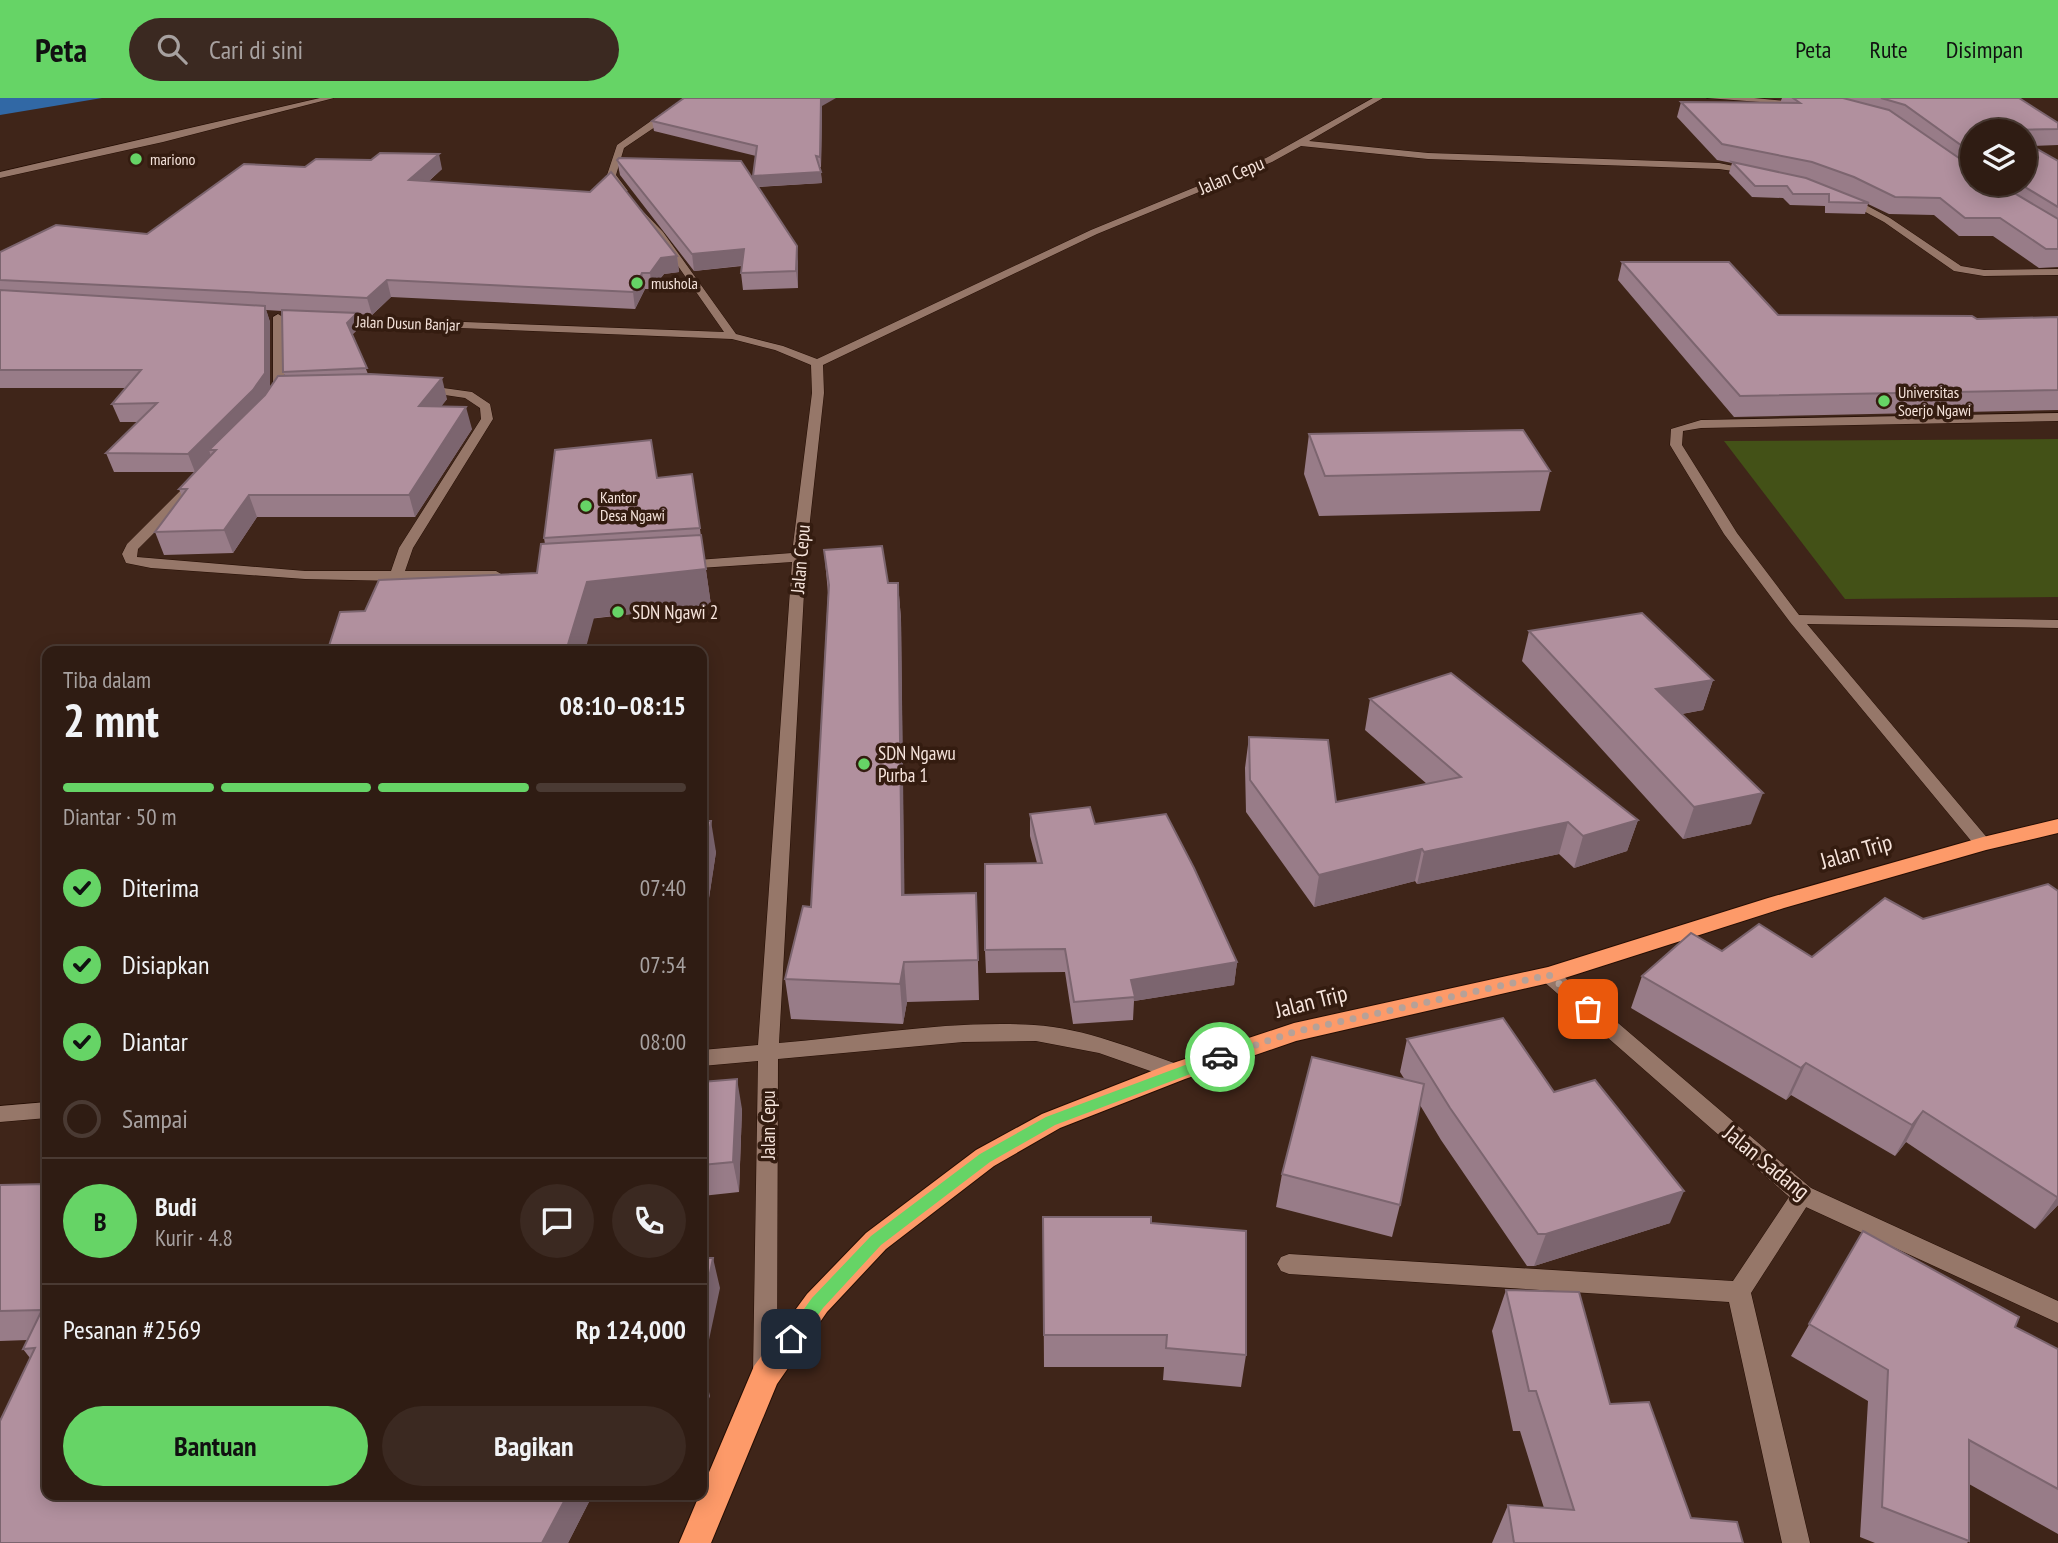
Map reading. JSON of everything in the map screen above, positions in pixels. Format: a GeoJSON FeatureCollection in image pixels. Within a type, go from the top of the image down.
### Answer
{"type":"FeatureCollection","features":[{"type":"Feature","properties":{"kind":"highway","name":"Jalan Trip"},"geometry":{"type":"LineString","coordinates":[[695,1543],[765,1376],[817,1303],[876,1241],[985,1158],[1051,1121],[1176,1072],[1294,1032],[1549,975],[1776,903],[1983,844],[2058,826]]}},
{"type":"Feature","properties":{"kind":"street"},"geometry":{"type":"LineString","coordinates":[[0,174],[163,139],[330,98]]}},
{"type":"Feature","properties":{"kind":"street"},"geometry":{"type":"LineString","coordinates":[[671,98],[690,99]]}},
{"type":"Feature","properties":{"kind":"street","name":"Jalan Cepu"},"geometry":{"type":"LineString","coordinates":[[765,1376],[768,1052],[799,557],[818,393],[817,363],[1094,232],[1269,160],[1379,98]]}},
{"type":"Feature","properties":{"kind":"street"},"geometry":{"type":"LineString","coordinates":[[1711,98],[1815,104]]}},
{"type":"Feature","properties":{"kind":"street"},"geometry":{"type":"LineString","coordinates":[[629,198],[611,176],[620,147],[690,99]]}},
{"type":"Feature","properties":{"kind":"street"},"geometry":{"type":"LineString","coordinates":[[1301,143],[1416,155],[1719,166],[1761,172]]}},
{"type":"Feature","properties":{"kind":"street"},"geometry":{"type":"LineString","coordinates":[[1836,194],[1887,220],[1958,268],[1984,273],[2058,272]]}},
{"type":"Feature","properties":{"kind":"street"},"geometry":{"type":"LineString","coordinates":[[637,207],[660,234],[732,336]]}},
{"type":"Feature","properties":{"kind":"street"},"geometry":{"type":"LineString","coordinates":[[266,412],[285,391],[278,317]]}},
{"type":"Feature","properties":{"kind":"street","name":"Jalan Dusun Banjar"},"geometry":{"type":"LineString","coordinates":[[319,319],[732,336],[779,348],[817,363]]}},
{"type":"Feature","properties":{"kind":"street"},"geometry":{"type":"LineString","coordinates":[[396,576],[406,548],[487,419],[486,407],[468,395],[411,387]]}},
{"type":"Feature","properties":{"kind":"street"},"geometry":{"type":"LineString","coordinates":[[1983,844],[1795,619],[1731,534],[1676,445],[1676,429],[1701,424],[2058,417]]}},
{"type":"Feature","properties":{"kind":"street"},"geometry":{"type":"LineString","coordinates":[[208,470],[132,547],[129,554],[131,560],[151,564],[304,575],[516,575]]}},
{"type":"Feature","properties":{"kind":"street"},"geometry":{"type":"LineString","coordinates":[[665,567],[799,557]]}},
{"type":"Feature","properties":{"kind":"street"},"geometry":{"type":"LineString","coordinates":[[1795,619],[2058,624]]}},
{"type":"Feature","properties":{"kind":"street","name":"Jalan Sadang"},"geometry":{"type":"LineString","coordinates":[[1549,975],[1803,1195],[2058,1312]]}},
{"type":"Feature","properties":{"kind":"street"},"geometry":{"type":"LineString","coordinates":[[707,1058],[962,1034],[1036,1033],[1101,1046],[1176,1072]]}},
{"type":"Feature","properties":{"kind":"street"},"geometry":{"type":"LineString","coordinates":[[0,1114],[42,1111]]}},
{"type":"Feature","properties":{"kind":"street"},"geometry":{"type":"LineString","coordinates":[[1796,1543],[1740,1292],[1803,1195]]}},
{"type":"Feature","properties":{"kind":"street"},"geometry":{"type":"LineString","coordinates":[[1289,1264],[1740,1292]]}},
{"type":"Feature","properties":{"kind":"green space"},"geometry":{"type":"Polygon","coordinates":[[[2058,439],[2058,597],[1845,599],[1724,441],[2058,439]]]}},
{"type":"Feature","properties":{"kind":"water"},"geometry":{"type":"Polygon","coordinates":[[[0,98],[102,98],[0,115],[0,98]]]}},
{"type":"Feature","properties":{"kind":"building"},"geometry":{"type":"Polygon","coordinates":[[[684,98],[821,98],[820,157],[816,156],[821,172],[753,176],[757,146],[652,121],[684,98]]]}},
{"type":"Feature","properties":{"kind":"building"},"geometry":{"type":"Polygon","coordinates":[[[1793,98],[1843,98],[1889,110],[1960,159],[1960,196],[2019,196],[2058,219],[2058,249],[2046,249],[2000,218],[1965,218],[1940,198],[1895,197],[1854,177],[1812,162],[1722,144],[1681,102],[1800,103],[1793,98]]]}},
{"type":"Feature","properties":{"kind":"building"},"geometry":{"type":"Polygon","coordinates":[[[1881,98],[2019,98],[2058,123],[2058,129],[2037,129],[2037,119],[1960,119],[1960,144],[1905,105],[1881,98]]]}},
{"type":"Feature","properties":{"kind":"building"},"geometry":{"type":"Polygon","coordinates":[[[2037,149],[2058,161],[2058,207],[2037,194],[2037,149]]]}},
{"type":"Feature","properties":{"kind":"building"},"geometry":{"type":"Polygon","coordinates":[[[380,153],[439,154],[409,180],[590,192],[611,172],[677,256],[661,258],[650,273],[642,273],[633,292],[387,280],[367,298],[0,280],[0,252],[56,225],[147,234],[244,164],[305,167],[316,159],[371,160],[380,153]]]}},
{"type":"Feature","properties":{"kind":"building"},"geometry":{"type":"Polygon","coordinates":[[[617,160],[741,161],[797,246],[796,271],[741,273],[744,249],[692,254],[617,160]]]}},
{"type":"Feature","properties":{"kind":"building"},"geometry":{"type":"Polygon","coordinates":[[[1732,162],[1806,178],[1869,203],[1829,202],[1829,194],[1793,194],[1787,186],[1755,186],[1732,162]]]}},
{"type":"Feature","properties":{"kind":"building"},"geometry":{"type":"Polygon","coordinates":[[[1622,262],[1729,262],[1778,315],[1972,316],[1977,319],[2058,317],[2058,390],[1740,396],[1622,262]]]}},
{"type":"Feature","properties":{"kind":"building"},"geometry":{"type":"Polygon","coordinates":[[[0,290],[265,306],[265,373],[253,390],[188,454],[106,453],[157,403],[112,404],[141,370],[0,370],[0,290]]]}},
{"type":"Feature","properties":{"kind":"building"},"geometry":{"type":"Polygon","coordinates":[[[282,310],[357,313],[347,323],[367,368],[283,372],[282,310]]]}},
{"type":"Feature","properties":{"kind":"building"},"geometry":{"type":"Polygon","coordinates":[[[370,374],[442,378],[419,406],[466,407],[409,495],[249,495],[224,530],[155,532],[187,489],[179,489],[216,450],[209,450],[265,395],[278,376],[370,374]]]}},
{"type":"Feature","properties":{"kind":"building"},"geometry":{"type":"Polygon","coordinates":[[[1523,430],[1550,471],[1325,476],[1309,434],[1523,430]]]}},
{"type":"Feature","properties":{"kind":"building"},"geometry":{"type":"Polygon","coordinates":[[[651,440],[657,478],[692,474],[700,528],[544,538],[555,450],[651,440]]]}},
{"type":"Feature","properties":{"kind":"building"},"geometry":{"type":"Polygon","coordinates":[[[701,535],[706,569],[587,582],[568,646],[329,646],[340,612],[365,611],[379,580],[537,573],[541,544],[701,535]]]}},
{"type":"Feature","properties":{"kind":"building"},"geometry":{"type":"Polygon","coordinates":[[[882,546],[888,583],[898,583],[902,895],[976,893],[978,960],[904,962],[900,984],[785,979],[803,906],[811,907],[829,585],[824,550],[882,546]]]}},
{"type":"Feature","properties":{"kind":"building"},"geometry":{"type":"Polygon","coordinates":[[[1642,613],[1713,680],[1656,689],[1763,793],[1694,807],[1529,631],[1642,613]]]}},
{"type":"Feature","properties":{"kind":"building"},"geometry":{"type":"Polygon","coordinates":[[[1451,673],[1638,820],[1583,836],[1568,822],[1424,852],[1422,849],[1319,875],[1250,780],[1249,737],[1328,740],[1336,802],[1461,777],[1370,699],[1451,673]]]}},
{"type":"Feature","properties":{"kind":"building"},"geometry":{"type":"Polygon","coordinates":[[[1090,807],[1095,824],[1166,814],[1237,962],[1131,980],[1135,997],[1074,1002],[1065,949],[985,950],[985,864],[1042,863],[1030,814],[1090,807]]]}},
{"type":"Feature","properties":{"kind":"building"},"geometry":{"type":"Polygon","coordinates":[[[707,821],[711,821],[707,846],[707,821]]]}},
{"type":"Feature","properties":{"kind":"building"},"geometry":{"type":"Polygon","coordinates":[[[2048,884],[2058,891],[2057,1197],[1923,1111],[1912,1125],[1806,1063],[1801,1068],[1642,976],[1691,933],[1722,951],[1759,924],[1812,957],[1885,898],[1923,919],[2048,884]]]}},
{"type":"Feature","properties":{"kind":"building"},"geometry":{"type":"Polygon","coordinates":[[[1503,1018],[1554,1092],[1595,1080],[1684,1191],[1546,1234],[1538,1234],[1450,1108],[1407,1039],[1503,1018]]]}},
{"type":"Feature","properties":{"kind":"building"},"geometry":{"type":"Polygon","coordinates":[[[1312,1057],[1424,1084],[1400,1205],[1282,1174],[1312,1057]]]}},
{"type":"Feature","properties":{"kind":"building"},"geometry":{"type":"Polygon","coordinates":[[[737,1079],[733,1162],[707,1165],[707,1082],[737,1079]]]}},
{"type":"Feature","properties":{"kind":"building"},"geometry":{"type":"Polygon","coordinates":[[[42,1184],[42,1310],[0,1311],[0,1185],[42,1184]]]}},
{"type":"Feature","properties":{"kind":"building"},"geometry":{"type":"Polygon","coordinates":[[[1043,1217],[1151,1217],[1151,1223],[1246,1231],[1246,1355],[1166,1348],[1167,1335],[1044,1335],[1043,1217]]]}},
{"type":"Feature","properties":{"kind":"building"},"geometry":{"type":"Polygon","coordinates":[[[1863,1231],[2019,1317],[2015,1327],[2058,1349],[2058,1489],[1969,1440],[1969,1541],[1882,1507],[1888,1370],[1809,1324],[1863,1231]]]}},
{"type":"Feature","properties":{"kind":"building"},"geometry":{"type":"Polygon","coordinates":[[[707,1258],[713,1258],[707,1288],[707,1258]]]}},
{"type":"Feature","properties":{"kind":"building"},"geometry":{"type":"Polygon","coordinates":[[[1506,1290],[1579,1292],[1610,1404],[1649,1402],[1691,1518],[1737,1522],[1743,1543],[1514,1543],[1508,1505],[1574,1510],[1536,1391],[1529,1391],[1506,1290]]]}},
{"type":"Feature","properties":{"kind":"building"},"geometry":{"type":"Polygon","coordinates":[[[42,1310],[42,1500],[565,1500],[542,1543],[0,1543],[0,1421],[35,1348],[23,1349],[42,1310]]]}},
{"type":"Feature","properties":{"kind":"way so far"},"geometry":{"type":"LineString","coordinates":[[1220,1057],[1294,1032],[1549,975],[1588,1009]]}},
{"type":"Feature","properties":{"kind":"place","name":"mariono"},"geometry":{"type":"Point","coordinates":[136,159]}},
{"type":"Feature","properties":{"kind":"place","name":"mushola"},"geometry":{"type":"Point","coordinates":[637,283]}},
{"type":"Feature","properties":{"kind":"place","name":"Universitas Soerjo Ngawi"},"geometry":{"type":"Point","coordinates":[1884,401]}},
{"type":"Feature","properties":{"kind":"place","name":"Kantor Desa Ngawi"},"geometry":{"type":"Point","coordinates":[586,506]}},
{"type":"Feature","properties":{"kind":"place","name":"SDN Ngawi 2"},"geometry":{"type":"Point","coordinates":[618,612]}},
{"type":"Feature","properties":{"kind":"place","name":"SDN Ngawu Purba 1"},"geometry":{"type":"Point","coordinates":[864,764]}},
{"type":"Feature","properties":{"kind":"route"},"geometry":{"type":"LineString","coordinates":[[791,1339],[817,1303],[876,1241],[985,1158],[1051,1121],[1220,1057]]}}]}
